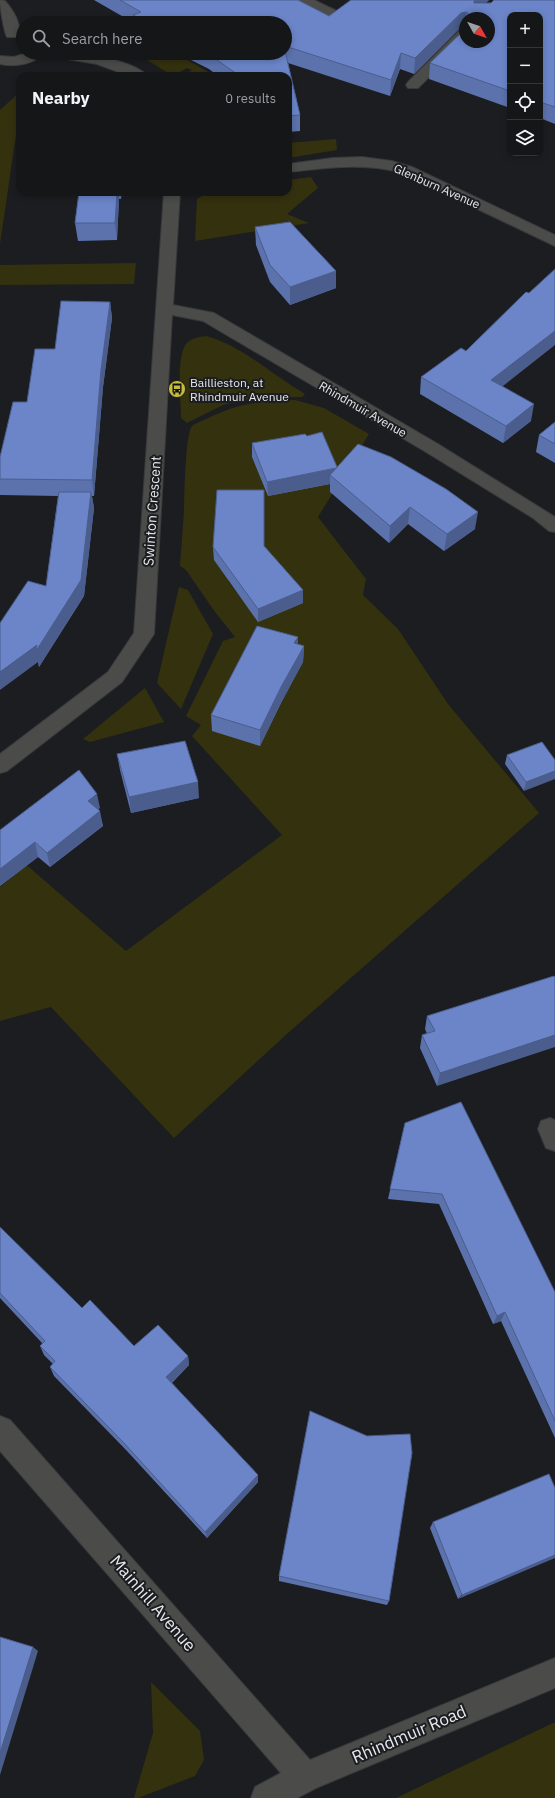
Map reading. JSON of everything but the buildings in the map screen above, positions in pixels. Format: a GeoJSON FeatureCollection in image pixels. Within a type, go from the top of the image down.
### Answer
{"type":"FeatureCollection","features":[{"type":"Feature","properties":{"kind":"street"},"geometry":{"type":"LineString","coordinates":[[304,0],[336,16]]}},
{"type":"Feature","properties":{"kind":"street"},"geometry":{"type":"LineString","coordinates":[[0,4],[8,12],[12,22],[12,35]]}},
{"type":"Feature","properties":{"kind":"street"},"geometry":{"type":"LineString","coordinates":[[413,85],[459,39]]}},
{"type":"Feature","properties":{"kind":"street"},"geometry":{"type":"LineString","coordinates":[[0,60],[16,60]]}},
{"type":"Feature","properties":{"kind":"street"},"geometry":{"type":"LineString","coordinates":[[102,60],[132,72]]}},
{"type":"Feature","properties":{"kind":"street","name":"Glenburn Avenue"},"geometry":{"type":"LineString","coordinates":[[292,167],[350,160],[389,164],[407,170],[555,241]]}},
{"type":"Feature","properties":{"kind":"street","name":"Swinton Crescent"},"geometry":{"type":"LineString","coordinates":[[0,765],[115,677],[144,634],[172,196]]}},
{"type":"Feature","properties":{"kind":"street","name":"Rhindmuir Avenue"},"geometry":{"type":"LineString","coordinates":[[164,308],[208,318],[432,448],[555,526]]}},
{"type":"Feature","properties":{"kind":"street","name":"Mainhill Avenue"},"geometry":{"type":"LineString","coordinates":[[0,1430],[305,1777]]}},
{"type":"Feature","properties":{"kind":"street","name":"Rhindmuir Road"},"geometry":{"type":"LineString","coordinates":[[266,1798],[305,1777],[555,1673]]}},
{"type":"Feature","properties":{"kind":"shaded area"},"geometry":{"type":"Polygon","coordinates":[[[147,60],[187,60],[208,72],[189,72],[192,70],[187,68],[180,72],[166,72],[147,60]]]}},
{"type":"Feature","properties":{"kind":"shaded area"},"geometry":{"type":"Polygon","coordinates":[[[238,60],[252,60],[227,72],[216,72],[238,60]]]}},
{"type":"Feature","properties":{"kind":"shaded area"},"geometry":{"type":"Polygon","coordinates":[[[16,96],[16,135],[0,244],[0,110],[16,96]]]}},
{"type":"Feature","properties":{"kind":"shaded area"},"geometry":{"type":"Polygon","coordinates":[[[336,139],[337,150],[292,157],[292,143],[336,139]]]}},
{"type":"Feature","properties":{"kind":"shaded area"},"geometry":{"type":"Polygon","coordinates":[[[311,177],[318,188],[287,214],[309,223],[195,241],[197,199],[202,196],[292,196],[292,179],[311,177]]]}},
{"type":"Feature","properties":{"kind":"shaded area"},"geometry":{"type":"Polygon","coordinates":[[[136,263],[134,284],[0,285],[0,265],[136,263]]]}},
{"type":"Feature","properties":{"kind":"shaded area"},"geometry":{"type":"Polygon","coordinates":[[[206,336],[220,341],[245,354],[305,394],[302,397],[258,397],[223,405],[187,423],[181,418],[181,359],[183,350],[190,340],[206,336]]]}},
{"type":"Feature","properties":{"kind":"shaded area"},"geometry":{"type":"Polygon","coordinates":[[[295,400],[324,408],[369,434],[318,517],[366,579],[363,595],[398,629],[448,704],[539,813],[288,1033],[174,1138],[51,1007],[0,1021],[0,887],[13,876],[0,865],[0,842],[126,951],[282,835],[192,736],[201,725],[186,716],[223,641],[235,637],[215,612],[186,570],[180,566],[186,457],[189,432],[192,426],[228,409],[259,402],[295,400]],[[269,565],[228,581],[259,621],[269,565]],[[294,660],[281,703],[303,662],[294,660]]]}},
{"type":"Feature","properties":{"kind":"shaded area"},"geometry":{"type":"Polygon","coordinates":[[[179,587],[188,590],[213,634],[181,709],[157,683],[179,587]]]}},
{"type":"Feature","properties":{"kind":"shaded area"},"geometry":{"type":"Polygon","coordinates":[[[145,688],[164,722],[90,742],[83,739],[145,688]]]}},
{"type":"Feature","properties":{"kind":"shaded area"},"geometry":{"type":"Polygon","coordinates":[[[151,1682],[200,1731],[204,1760],[195,1776],[138,1798],[134,1798],[153,1733],[151,1682]]]}},
{"type":"Feature","properties":{"kind":"shaded area"},"geometry":{"type":"Polygon","coordinates":[[[555,1723],[555,1798],[396,1798],[555,1723]]]}},
{"type":"Feature","properties":{"kind":"place","name":"Baillieston, at Rhindmuir Avenue"},"geometry":{"type":"Point","coordinates":[177,389]}}]}
